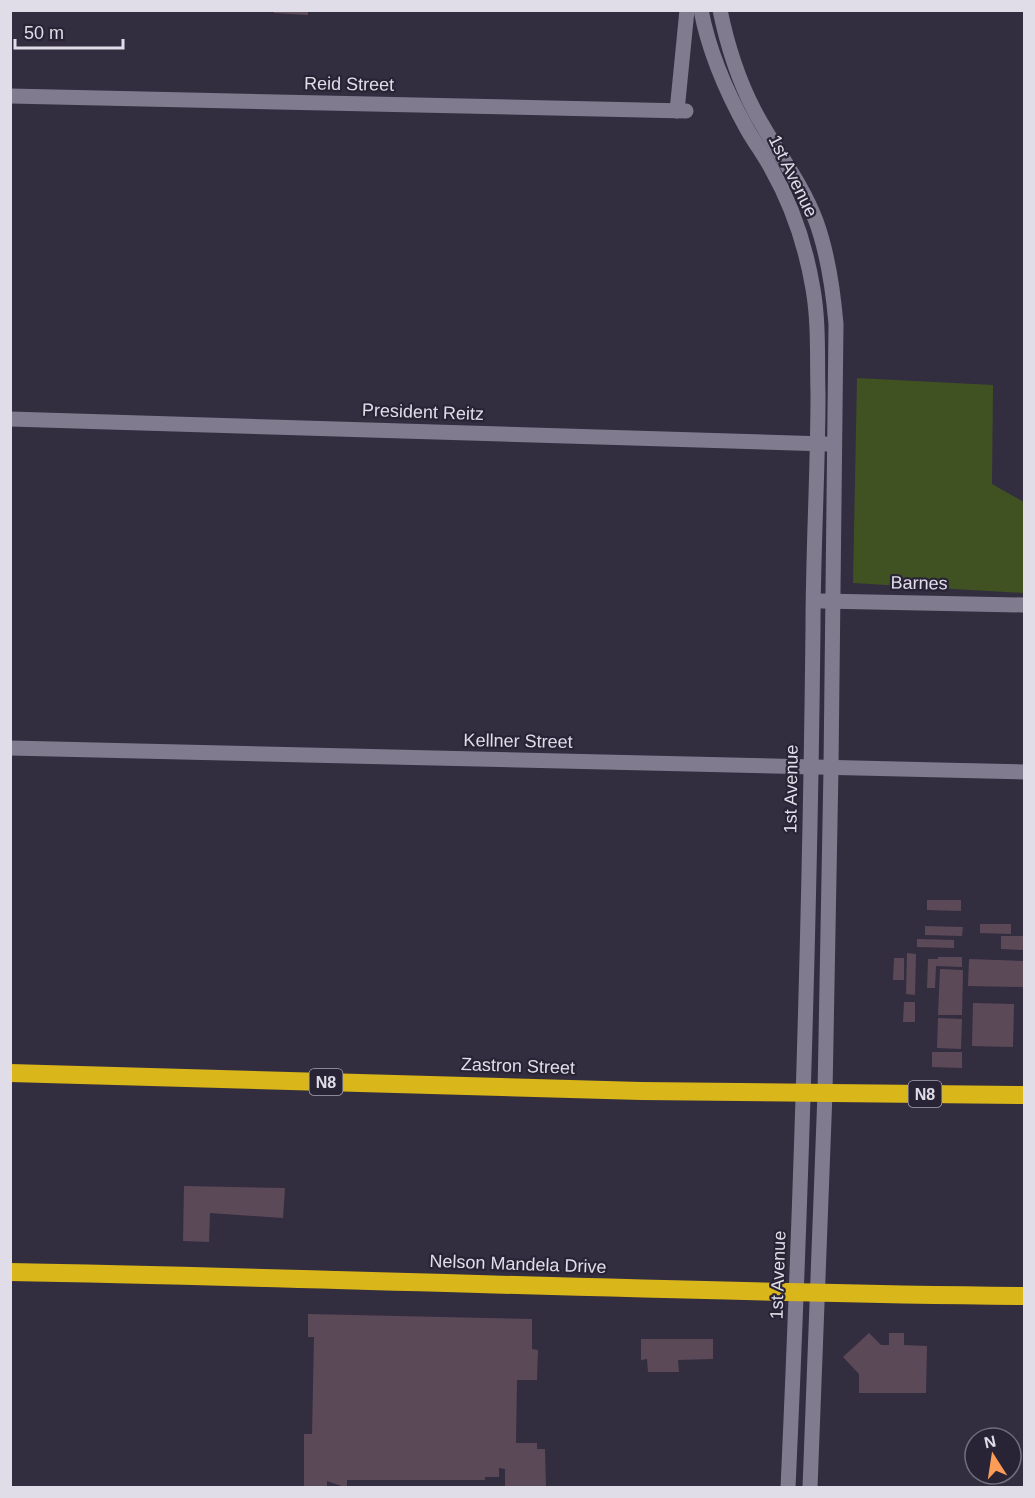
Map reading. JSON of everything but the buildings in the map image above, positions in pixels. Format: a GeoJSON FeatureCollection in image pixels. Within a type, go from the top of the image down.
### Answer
{"type":"FeatureCollection","features":[{"type":"Feature","properties":{"kind":"highway","name":"Zastron Street"},"geometry":{"type":"LineString","coordinates":[[14,1071],[641,1090],[1024,1095]]}},
{"type":"Feature","properties":{"kind":"highway","name":"Nelson Mandela Drive"},"geometry":{"type":"LineString","coordinates":[[10,1272],[207,1275],[564,1287],[1024,1296]]}},
{"type":"Feature","properties":{"kind":"street","name":"Reid Street"},"geometry":{"type":"LineString","coordinates":[[10,96],[681,111],[687,10]]}},
{"type":"Feature","properties":{"kind":"street","name":"1st Avenue"},"geometry":{"type":"LineString","coordinates":[[701,10],[716,63],[736,108],[790,207],[802,243],[813,291],[817,334],[818,444],[811,767],[797,1291],[788,1488]]}},
{"type":"Feature","properties":{"kind":"street","name":"1st Avenue"},"geometry":{"type":"LineString","coordinates":[[720,10],[731,53],[754,111],[797,181],[816,220],[829,265],[836,324],[825,1093],[810,1488]]}},
{"type":"Feature","properties":{"kind":"street"},"geometry":{"type":"LineString","coordinates":[[808,269],[829,265]]}},
{"type":"Feature","properties":{"kind":"street","name":"President Reitz"},"geometry":{"type":"LineString","coordinates":[[10,419],[835,444]]}},
{"type":"Feature","properties":{"kind":"street","name":"Barnes"},"geometry":{"type":"LineString","coordinates":[[813,602],[1024,605]]}},
{"type":"Feature","properties":{"kind":"street","name":"Kellner Street"},"geometry":{"type":"LineString","coordinates":[[10,748],[1024,772]]}},
{"type":"Feature","properties":{"kind":"green space"},"geometry":{"type":"Polygon","coordinates":[[[857,378],[993,385],[992,484],[1024,502],[1024,593],[853,583],[857,378]]]}}]}
